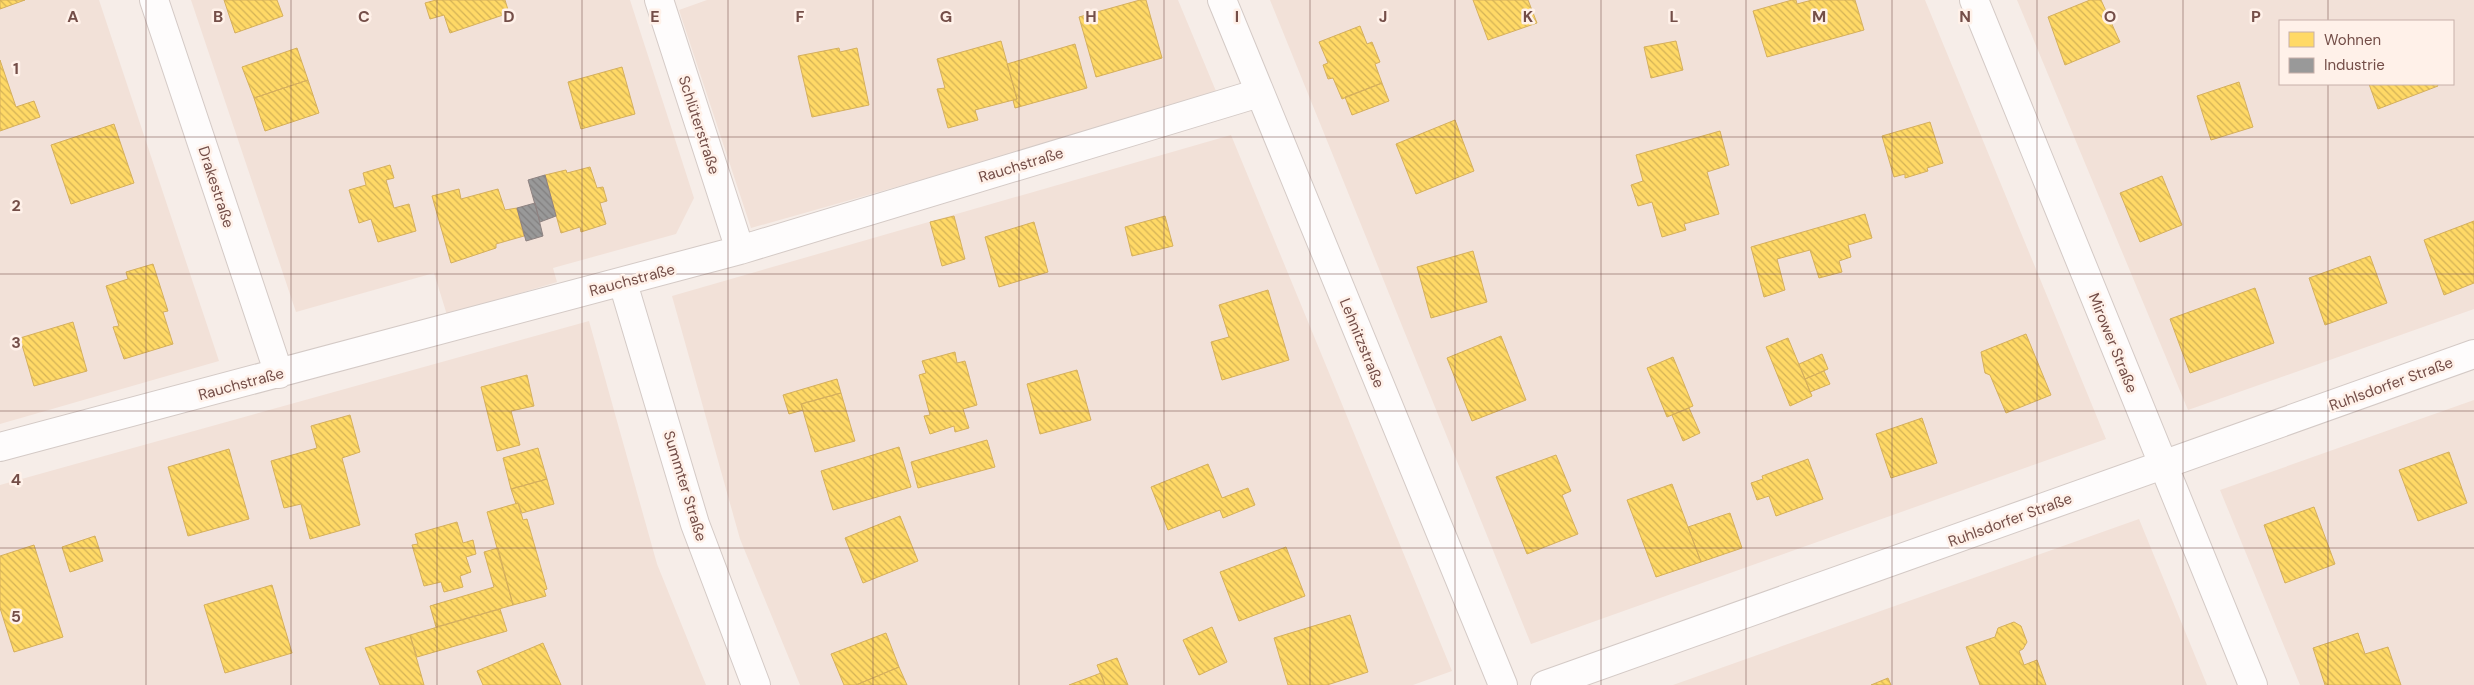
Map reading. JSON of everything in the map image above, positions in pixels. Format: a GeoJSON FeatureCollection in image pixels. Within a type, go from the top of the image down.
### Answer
{"type":"FeatureCollection","features":[{"type":"Feature","properties":{"kind":"street","name":"Drakestraße"},"geometry":{"type":"LineString","coordinates":[[154,0],[278,374]]}},
{"type":"Feature","properties":{"kind":"street","name":"Schlüterstraße"},"geometry":{"type":"LineString","coordinates":[[659,0],[740,250]]}},
{"type":"Feature","properties":{"kind":"street","name":"Lehnitzstraße"},"geometry":{"type":"LineString","coordinates":[[1222,0],[1503,685]]}},
{"type":"Feature","properties":{"kind":"street","name":"Mirower Straße"},"geometry":{"type":"LineString","coordinates":[[1974,0],[2253,685]]}},
{"type":"Feature","properties":{"kind":"street","name":"Rauchstraße"},"geometry":{"type":"LineString","coordinates":[[0,447],[623,283],[740,250],[1259,93]]}},
{"type":"Feature","properties":{"kind":"street","name":"Summter Straße"},"geometry":{"type":"LineString","coordinates":[[623,283],[695,524],[756,685]]}},
{"type":"Feature","properties":{"kind":"street","name":"Ruhlsdorfer Straße"},"geometry":{"type":"LineString","coordinates":[[1545,685],[2474,354]]}},
{"type":"Feature","properties":{"kind":"shaded area"},"geometry":{"type":"Polygon","coordinates":[[[0,0],[99,0],[219,361],[0,424],[0,0]]]}},
{"type":"Feature","properties":{"kind":"shaded area"},"geometry":{"type":"Polygon","coordinates":[[[191,0],[630,0],[694,198],[676,234],[553,268],[557,282],[447,315],[434,273],[296,312],[191,0]]]}},
{"type":"Feature","properties":{"kind":"shaded area"},"geometry":{"type":"Polygon","coordinates":[[[707,0],[1178,0],[1218,96],[751,228],[679,10],[707,0]]]}},
{"type":"Feature","properties":{"kind":"shaded area"},"geometry":{"type":"Polygon","coordinates":[[[1270,0],[1925,0],[2106,439],[1531,644],[1270,0]]]}},
{"type":"Feature","properties":{"kind":"shaded area"},"geometry":{"type":"Polygon","coordinates":[[[2017,0],[2474,0],[2474,309],[2188,410],[2017,0]]]}},
{"type":"Feature","properties":{"kind":"shaded area"},"geometry":{"type":"Polygon","coordinates":[[[1231,135],[1452,671],[1413,685],[800,685],[740,539],[672,296],[1231,135]]]}},
{"type":"Feature","properties":{"kind":"shaded area"},"geometry":{"type":"Polygon","coordinates":[[[589,321],[657,564],[706,685],[0,685],[0,485],[589,321]]]}},
{"type":"Feature","properties":{"kind":"shaded area"},"geometry":{"type":"Polygon","coordinates":[[[2474,400],[2474,685],[2300,685],[2220,490],[2474,400]]]}},
{"type":"Feature","properties":{"kind":"shaded area"},"geometry":{"type":"Polygon","coordinates":[[[2139,519],[2207,685],[1673,685],[2139,519]]]}},
{"type":"Feature","properties":{"kind":"building: Wohnen"},"geometry":{"type":"Polygon","coordinates":[[[0,0],[25,0],[0,9],[0,0]]]}},
{"type":"Feature","properties":{"kind":"building: Wohnen"},"geometry":{"type":"Polygon","coordinates":[[[224,0],[277,0],[283,16],[235,33],[224,0]]]}},
{"type":"Feature","properties":{"kind":"building: Wohnen"},"geometry":{"type":"Polygon","coordinates":[[[436,0],[505,0],[509,13],[450,33],[444,15],[430,19],[425,3],[436,0]]]}},
{"type":"Feature","properties":{"kind":"building: Wohnen"},"geometry":{"type":"Polygon","coordinates":[[[1146,0],[1162,58],[1096,77],[1079,17],[1146,0]]]}},
{"type":"Feature","properties":{"kind":"building: Wohnen"},"geometry":{"type":"Polygon","coordinates":[[[1473,0],[1528,0],[1537,23],[1488,40],[1473,0]]]}},
{"type":"Feature","properties":{"kind":"building: Wohnen"},"geometry":{"type":"Polygon","coordinates":[[[1796,0],[1797,4],[1812,0],[1855,0],[1864,30],[1767,57],[1753,11],[1796,0]]]}},
{"type":"Feature","properties":{"kind":"building: Wohnen"},"geometry":{"type":"Polygon","coordinates":[[[2090,0],[2101,0],[2120,42],[2065,65],[2048,17],[2090,0]]]}},
{"type":"Feature","properties":{"kind":"building: Wohnen"},"geometry":{"type":"Polygon","coordinates":[[[1360,26],[1367,44],[1372,42],[1380,62],[1375,64],[1382,83],[1342,99],[1333,78],[1328,79],[1323,65],[1328,63],[1319,42],[1360,26]]]}},
{"type":"Feature","properties":{"kind":"building: Wohnen"},"geometry":{"type":"Polygon","coordinates":[[[1001,41],[1017,99],[975,110],[978,120],[948,128],[937,89],[945,88],[937,59],[1001,41]]]}},
{"type":"Feature","properties":{"kind":"building: Wohnen"},"geometry":{"type":"Polygon","coordinates":[[[1676,41],[1683,70],[1651,78],[1644,47],[1676,41]]]}},
{"type":"Feature","properties":{"kind":"building: Wohnen"},"geometry":{"type":"Polygon","coordinates":[[[1075,44],[1087,88],[1015,108],[1013,100],[1017,99],[1007,64],[1075,44]]]}},
{"type":"Feature","properties":{"kind":"building: Wohnen"},"geometry":{"type":"Polygon","coordinates":[[[297,48],[308,80],[254,98],[242,67],[297,48]]]}},
{"type":"Feature","properties":{"kind":"building: Wohnen"},"geometry":{"type":"Polygon","coordinates":[[[839,48],[840,52],[857,48],[869,105],[812,117],[798,56],[839,48]]]}},
{"type":"Feature","properties":{"kind":"building: Wohnen"},"geometry":{"type":"Polygon","coordinates":[[[0,60],[16,107],[34,101],[40,117],[0,131],[0,60]]]}},
{"type":"Feature","properties":{"kind":"building: Wohnen"},"geometry":{"type":"Polygon","coordinates":[[[622,67],[635,114],[581,129],[568,82],[622,67]]]}},
{"type":"Feature","properties":{"kind":"building: Wohnen"},"geometry":{"type":"Polygon","coordinates":[[[308,80],[319,113],[265,131],[254,98],[308,80]]]}},
{"type":"Feature","properties":{"kind":"building: Wohnen"},"geometry":{"type":"Polygon","coordinates":[[[2239,82],[2253,127],[2211,140],[2197,96],[2239,82]]]}},
{"type":"Feature","properties":{"kind":"building: Wohnen"},"geometry":{"type":"Polygon","coordinates":[[[1382,83],[1389,101],[1352,115],[1345,97],[1382,83]]]}},
{"type":"Feature","properties":{"kind":"building: Wohnen"},"geometry":{"type":"Polygon","coordinates":[[[2369,85],[2438,86],[2378,109],[2369,85]]]}},
{"type":"Feature","properties":{"kind":"building: Wohnen"},"geometry":{"type":"Polygon","coordinates":[[[1455,120],[1474,171],[1416,194],[1396,144],[1455,120]]]}},
{"type":"Feature","properties":{"kind":"building: Wohnen"},"geometry":{"type":"Polygon","coordinates":[[[1930,122],[1943,163],[1927,168],[1928,171],[1905,178],[1905,174],[1894,177],[1882,136],[1930,122]]]}},
{"type":"Feature","properties":{"kind":"building: Wohnen"},"geometry":{"type":"Polygon","coordinates":[[[114,124],[134,183],[71,204],[51,145],[114,124]]]}},
{"type":"Feature","properties":{"kind":"building: Wohnen"},"geometry":{"type":"Polygon","coordinates":[[[1720,131],[1729,165],[1707,172],[1719,214],[1684,224],[1686,230],[1662,237],[1652,202],[1638,206],[1631,185],[1643,181],[1636,155],[1720,131]]]}},
{"type":"Feature","properties":{"kind":"building: Wohnen"},"geometry":{"type":"Polygon","coordinates":[[[390,165],[394,178],[386,180],[394,208],[409,204],[416,231],[378,242],[371,219],[359,223],[349,190],[366,185],[363,173],[390,165]]]}},
{"type":"Feature","properties":{"kind":"building: Wohnen"},"geometry":{"type":"Polygon","coordinates":[[[590,167],[597,188],[603,187],[607,201],[600,203],[606,224],[581,232],[580,227],[561,233],[545,175],[566,170],[567,173],[590,167]]]}},
{"type":"Feature","properties":{"kind":"building: Wohnen"},"geometry":{"type":"Polygon","coordinates":[[[2162,176],[2182,225],[2140,242],[2120,193],[2162,176]]]}},
{"type":"Feature","properties":{"kind":"building: Wohnen"},"geometry":{"type":"Polygon","coordinates":[[[459,189],[461,199],[498,189],[505,210],[517,208],[524,236],[496,244],[496,248],[451,263],[432,196],[459,189]]]}},
{"type":"Feature","properties":{"kind":"building: Wohnen"},"geometry":{"type":"Polygon","coordinates":[[[1865,214],[1872,238],[1848,245],[1851,257],[1839,261],[1842,272],[1819,278],[1810,250],[1777,259],[1785,290],[1764,297],[1751,247],[1865,214]]]}},
{"type":"Feature","properties":{"kind":"building: Wohnen"},"geometry":{"type":"Polygon","coordinates":[[[954,216],[965,259],[942,266],[930,222],[954,216]]]}},
{"type":"Feature","properties":{"kind":"building: Wohnen"},"geometry":{"type":"Polygon","coordinates":[[[1165,216],[1173,246],[1132,256],[1125,227],[1165,216]]]}},
{"type":"Feature","properties":{"kind":"building: Wohnen"},"geometry":{"type":"Polygon","coordinates":[[[2474,221],[2474,283],[2444,295],[2424,240],[2474,221]]]}},
{"type":"Feature","properties":{"kind":"building: Wohnen"},"geometry":{"type":"Polygon","coordinates":[[[1034,222],[1048,272],[999,287],[985,237],[1034,222]]]}},
{"type":"Feature","properties":{"kind":"building: Wohnen"},"geometry":{"type":"Polygon","coordinates":[[[1473,251],[1487,302],[1431,318],[1417,267],[1473,251]]]}},
{"type":"Feature","properties":{"kind":"building: Wohnen"},"geometry":{"type":"Polygon","coordinates":[[[2370,256],[2387,303],[2325,325],[2309,278],[2370,256]]]}},
{"type":"Feature","properties":{"kind":"building: Wohnen"},"geometry":{"type":"Polygon","coordinates":[[[153,264],[168,311],[163,312],[173,344],[124,359],[113,327],[119,326],[106,286],[128,279],[126,272],[153,264]]]}},
{"type":"Feature","properties":{"kind":"building: Wohnen"},"geometry":{"type":"Polygon","coordinates":[[[2255,288],[2274,343],[2190,373],[2170,319],[2255,288]]]}},
{"type":"Feature","properties":{"kind":"building: Wohnen"},"geometry":{"type":"Polygon","coordinates":[[[1268,290],[1289,360],[1222,380],[1211,342],[1229,337],[1219,305],[1268,290]]]}},
{"type":"Feature","properties":{"kind":"building: Wohnen"},"geometry":{"type":"Polygon","coordinates":[[[73,322],[87,371],[34,386],[20,338],[73,322]]]}},
{"type":"Feature","properties":{"kind":"building: Wohnen"},"geometry":{"type":"Polygon","coordinates":[[[2026,334],[2051,395],[2006,413],[1990,375],[1985,373],[1981,352],[2026,334]]]}},
{"type":"Feature","properties":{"kind":"building: Wohnen"},"geometry":{"type":"Polygon","coordinates":[[[1501,336],[1526,400],[1472,421],[1447,358],[1501,336]]]}},
{"type":"Feature","properties":{"kind":"building: Wohnen"},"geometry":{"type":"Polygon","coordinates":[[[1788,338],[1812,396],[1790,406],[1766,347],[1788,338]]]}},
{"type":"Feature","properties":{"kind":"building: Wohnen"},"geometry":{"type":"Polygon","coordinates":[[[955,352],[957,363],[965,361],[977,405],[963,409],[969,428],[955,432],[954,426],[930,434],[924,416],[930,415],[919,375],[926,373],[922,361],[955,352]]]}},
{"type":"Feature","properties":{"kind":"building: Wohnen"},"geometry":{"type":"Polygon","coordinates":[[[1822,354],[1828,369],[1805,379],[1799,364],[1822,354]]]}},
{"type":"Feature","properties":{"kind":"building: Wohnen"},"geometry":{"type":"Polygon","coordinates":[[[1673,357],[1693,406],[1667,417],[1647,368],[1673,357]]]}},
{"type":"Feature","properties":{"kind":"building: Wohnen"},"geometry":{"type":"Polygon","coordinates":[[[1077,370],[1091,420],[1040,434],[1027,384],[1077,370]]]}},
{"type":"Feature","properties":{"kind":"building: Wohnen"},"geometry":{"type":"Polygon","coordinates":[[[1824,371],[1830,384],[1810,392],[1805,379],[1824,371]]]}},
{"type":"Feature","properties":{"kind":"building: Wohnen"},"geometry":{"type":"Polygon","coordinates":[[[527,375],[534,406],[511,411],[520,445],[497,451],[481,387],[527,375]]]}},
{"type":"Feature","properties":{"kind":"building: Wohnen"},"geometry":{"type":"Polygon","coordinates":[[[837,379],[841,393],[801,404],[803,410],[789,414],[783,395],[837,379]]]}},
{"type":"Feature","properties":{"kind":"building: Wohnen"},"geometry":{"type":"Polygon","coordinates":[[[841,393],[855,441],[815,452],[801,404],[841,393]]]}},
{"type":"Feature","properties":{"kind":"building: Wohnen"},"geometry":{"type":"Polygon","coordinates":[[[1689,408],[1700,433],[1683,441],[1672,415],[1689,408]]]}},
{"type":"Feature","properties":{"kind":"building: Wohnen"},"geometry":{"type":"Polygon","coordinates":[[[350,415],[360,452],[342,458],[360,525],[310,539],[301,504],[284,508],[271,461],[317,448],[311,426],[350,415]]]}},
{"type":"Feature","properties":{"kind":"building: Wohnen"},"geometry":{"type":"Polygon","coordinates":[[[1922,418],[1937,463],[1891,478],[1876,434],[1922,418]]]}},
{"type":"Feature","properties":{"kind":"building: Wohnen"},"geometry":{"type":"Polygon","coordinates":[[[987,440],[995,467],[918,488],[911,462],[987,440]]]}},
{"type":"Feature","properties":{"kind":"building: Wohnen"},"geometry":{"type":"Polygon","coordinates":[[[899,447],[911,487],[833,510],[821,471],[899,447]]]}},
{"type":"Feature","properties":{"kind":"building: Wohnen"},"geometry":{"type":"Polygon","coordinates":[[[538,448],[547,479],[511,489],[503,458],[538,448]]]}},
{"type":"Feature","properties":{"kind":"building: Wohnen"},"geometry":{"type":"Polygon","coordinates":[[[229,449],[249,519],[188,536],[168,467],[229,449]]]}},
{"type":"Feature","properties":{"kind":"building: Wohnen"},"geometry":{"type":"Polygon","coordinates":[[[2449,452],[2467,503],[2418,521],[2399,470],[2449,452]]]}},
{"type":"Feature","properties":{"kind":"building: Wohnen"},"geometry":{"type":"Polygon","coordinates":[[[1556,455],[1571,491],[1562,495],[1578,534],[1527,554],[1496,477],[1556,455]]]}},
{"type":"Feature","properties":{"kind":"building: Wohnen"},"geometry":{"type":"Polygon","coordinates":[[[1808,459],[1823,499],[1776,516],[1769,496],[1757,500],[1751,483],[1763,479],[1762,476],[1808,459]]]}},
{"type":"Feature","properties":{"kind":"building: Wohnen"},"geometry":{"type":"Polygon","coordinates":[[[1208,464],[1222,498],[1248,488],[1255,505],[1223,518],[1220,510],[1168,530],[1151,487],[1208,464]]]}},
{"type":"Feature","properties":{"kind":"building: Wohnen"},"geometry":{"type":"Polygon","coordinates":[[[547,479],[554,504],[522,513],[518,503],[516,504],[511,489],[547,479]]]}},
{"type":"Feature","properties":{"kind":"building: Wohnen"},"geometry":{"type":"Polygon","coordinates":[[[1672,484],[1701,562],[1656,577],[1627,500],[1672,484]]]}},
{"type":"Feature","properties":{"kind":"building: Wohnen"},"geometry":{"type":"Polygon","coordinates":[[[518,503],[523,520],[527,519],[547,589],[544,590],[546,596],[513,605],[487,512],[518,503]]]}},
{"type":"Feature","properties":{"kind":"building: Wohnen"},"geometry":{"type":"Polygon","coordinates":[[[2314,507],[2335,564],[2285,583],[2264,525],[2314,507]]]}},
{"type":"Feature","properties":{"kind":"building: Wohnen"},"geometry":{"type":"Polygon","coordinates":[[[1730,513],[1742,548],[1701,562],[1688,527],[1730,513]]]}},
{"type":"Feature","properties":{"kind":"building: Wohnen"},"geometry":{"type":"Polygon","coordinates":[[[900,516],[918,561],[863,583],[845,538],[900,516]]]}},
{"type":"Feature","properties":{"kind":"building: Wohnen"},"geometry":{"type":"Polygon","coordinates":[[[457,522],[463,543],[473,540],[476,554],[466,557],[471,572],[460,576],[463,587],[444,592],[441,582],[424,586],[412,545],[418,544],[415,534],[457,522]]]}},
{"type":"Feature","properties":{"kind":"building: Wohnen"},"geometry":{"type":"Polygon","coordinates":[[[95,536],[103,561],[70,572],[62,547],[95,536]]]}},
{"type":"Feature","properties":{"kind":"building: Wohnen"},"geometry":{"type":"Polygon","coordinates":[[[34,545],[63,637],[14,652],[0,608],[0,556],[34,545]]]}},
{"type":"Feature","properties":{"kind":"building: Wohnen"},"geometry":{"type":"Polygon","coordinates":[[[1286,547],[1305,596],[1239,621],[1220,572],[1286,547]]]}},
{"type":"Feature","properties":{"kind":"building: Wohnen"},"geometry":{"type":"Polygon","coordinates":[[[498,548],[513,605],[436,627],[430,606],[494,587],[484,552],[498,548]]]}},
{"type":"Feature","properties":{"kind":"building: Wohnen"},"geometry":{"type":"Polygon","coordinates":[[[272,585],[292,653],[225,673],[204,605],[272,585]]]}},
{"type":"Feature","properties":{"kind":"building: Wohnen"},"geometry":{"type":"Polygon","coordinates":[[[500,609],[507,631],[417,657],[410,635],[500,609]]]}},
{"type":"Feature","properties":{"kind":"building: Wohnen"},"geometry":{"type":"Polygon","coordinates":[[[1350,615],[1368,672],[1327,685],[1288,685],[1274,638],[1350,615]]]}},
{"type":"Feature","properties":{"kind":"building: Wohnen"},"geometry":{"type":"Polygon","coordinates":[[[2014,622],[2021,626],[2027,642],[2023,649],[2019,651],[2024,665],[2037,660],[2046,685],[1980,685],[1966,647],[1995,637],[1998,628],[2014,622]]]}},
{"type":"Feature","properties":{"kind":"building: Wohnen"},"geometry":{"type":"Polygon","coordinates":[[[1212,627],[1227,662],[1199,675],[1183,640],[1212,627]]]}},
{"type":"Feature","properties":{"kind":"building: Wohnen"},"geometry":{"type":"Polygon","coordinates":[[[886,633],[899,667],[856,685],[844,685],[831,654],[886,633]]]}},
{"type":"Feature","properties":{"kind":"building: Wohnen"},"geometry":{"type":"Polygon","coordinates":[[[2358,633],[2365,654],[2388,647],[2401,685],[2325,685],[2313,648],[2358,633]]]}},
{"type":"Feature","properties":{"kind":"building: Wohnen"},"geometry":{"type":"Polygon","coordinates":[[[410,635],[424,685],[380,685],[365,648],[410,635]]]}},
{"type":"Feature","properties":{"kind":"building: Wohnen"},"geometry":{"type":"Polygon","coordinates":[[[543,643],[561,685],[483,685],[477,671],[543,643]]]}},
{"type":"Feature","properties":{"kind":"building: Wohnen"},"geometry":{"type":"Polygon","coordinates":[[[1117,658],[1128,685],[1105,685],[1097,665],[1117,658]]]}},
{"type":"Feature","properties":{"kind":"building: Wohnen"},"geometry":{"type":"Polygon","coordinates":[[[899,667],[907,685],[856,685],[899,667]]]}},
{"type":"Feature","properties":{"kind":"building: Wohnen"},"geometry":{"type":"Polygon","coordinates":[[[1101,673],[1105,685],[1069,685],[1101,673]]]}},
{"type":"Feature","properties":{"kind":"building: Wohnen"},"geometry":{"type":"Polygon","coordinates":[[[1888,678],[1891,685],[1871,685],[1888,678]]]}},
{"type":"Feature","properties":{"kind":"building: Industrie"},"geometry":{"type":"Polygon","coordinates":[[[545,175],[556,216],[540,222],[528,180],[545,175]]]}},
{"type":"Feature","properties":{"kind":"building: Industrie"},"geometry":{"type":"Polygon","coordinates":[[[535,203],[543,236],[526,241],[517,208],[535,203]]]}}]}
